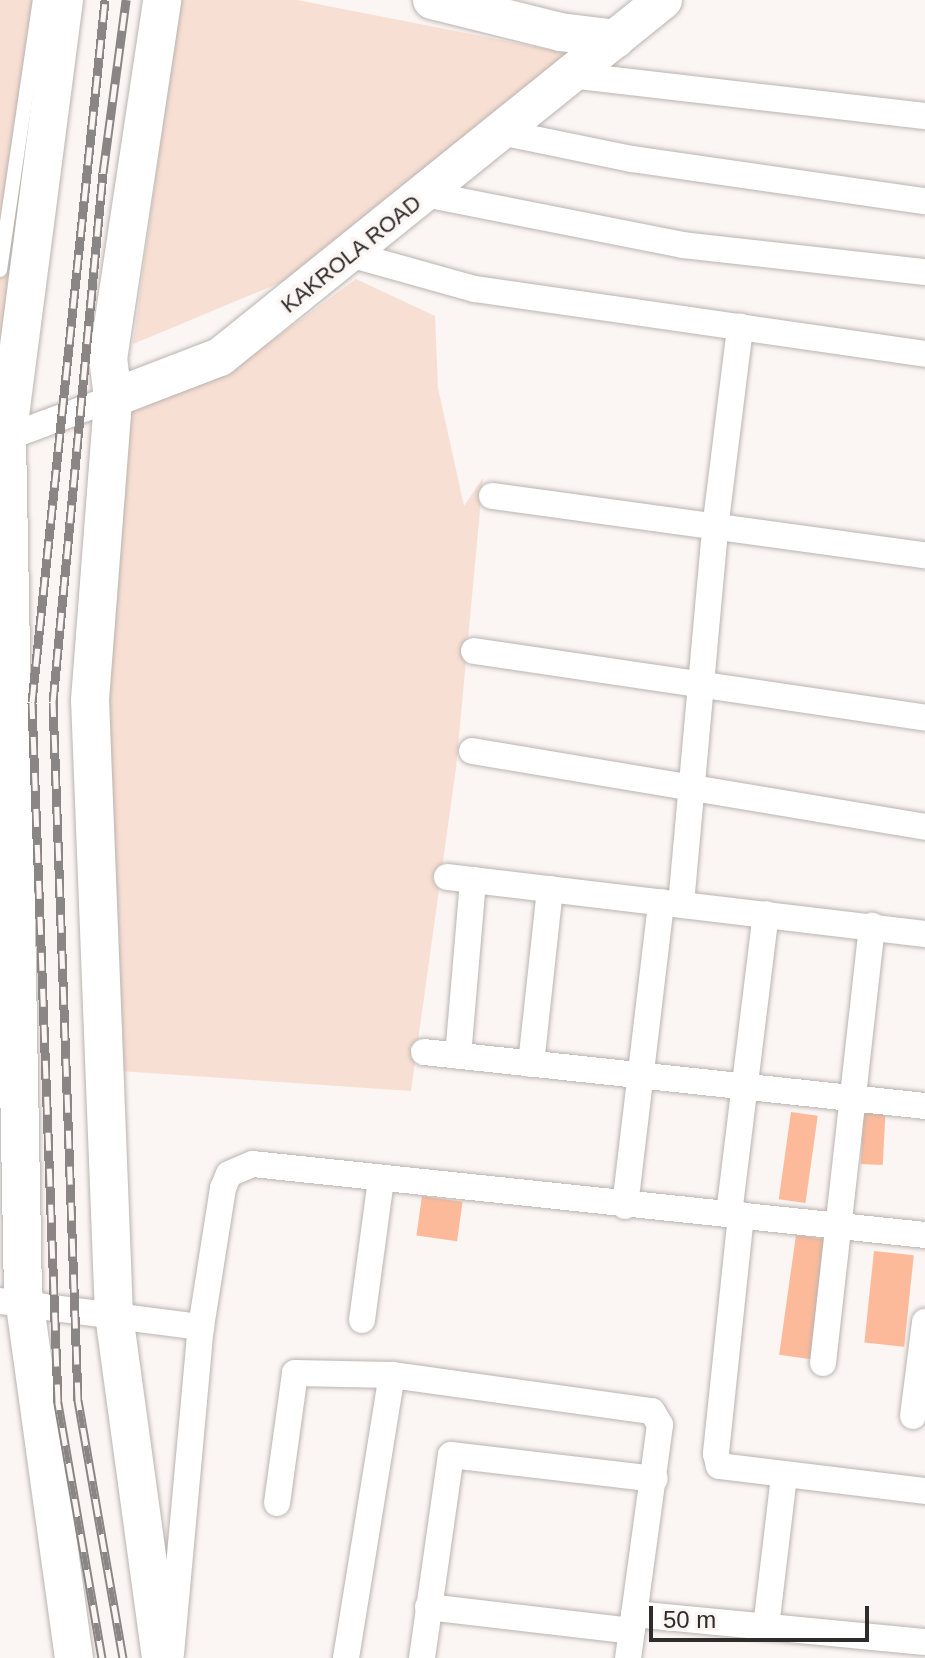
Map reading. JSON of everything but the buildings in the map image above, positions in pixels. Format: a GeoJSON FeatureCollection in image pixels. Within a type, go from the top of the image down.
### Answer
{"type":"FeatureCollection","features":[{"type":"Feature","properties":{"kind":"street"},"geometry":{"type":"LineString","coordinates":[[64,0],[3,439],[12,1304],[74,1658]]}},
{"type":"Feature","properties":{"kind":"street"},"geometry":{"type":"LineString","coordinates":[[161,1658],[114,1315],[90,700],[113,398],[108,359],[162,0]]}},
{"type":"Feature","properties":{"kind":"street"},"geometry":{"type":"LineString","coordinates":[[432,0],[560,32],[616,39]]}},
{"type":"Feature","properties":{"kind":"street","name":"KAKROLA ROAD"},"geometry":{"type":"LineString","coordinates":[[3,439],[220,357],[353,255],[663,0]]}},
{"type":"Feature","properties":{"kind":"street"},"geometry":{"type":"LineString","coordinates":[[570,75],[925,116]]}},
{"type":"Feature","properties":{"kind":"street"},"geometry":{"type":"LineString","coordinates":[[500,132],[632,159],[925,201]]}},
{"type":"Feature","properties":{"kind":"street"},"geometry":{"type":"LineString","coordinates":[[425,194],[683,245],[925,272]]}},
{"type":"Feature","properties":{"kind":"street"},"geometry":{"type":"LineString","coordinates":[[353,255],[475,289],[925,354]]}},
{"type":"Feature","properties":{"kind":"street"},"geometry":{"type":"LineString","coordinates":[[625,1206],[641,1075],[695,788],[715,529],[740,327]]}},
{"type":"Feature","properties":{"kind":"street"},"geometry":{"type":"LineString","coordinates":[[492,496],[715,529],[925,555]]}},
{"type":"Feature","properties":{"kind":"street"},"geometry":{"type":"LineString","coordinates":[[474,651],[925,718]]}},
{"type":"Feature","properties":{"kind":"street"},"geometry":{"type":"LineString","coordinates":[[472,751],[925,827]]}},
{"type":"Feature","properties":{"kind":"street"},"geometry":{"type":"LineString","coordinates":[[458,1056],[460,879],[925,934]]}},
{"type":"Feature","properties":{"kind":"street"},"geometry":{"type":"LineString","coordinates":[[531,1064],[550,889]]}},
{"type":"Feature","properties":{"kind":"street"},"geometry":{"type":"LineString","coordinates":[[766,914],[745,1085],[716,1460],[728,1469],[925,1491]]}},
{"type":"Feature","properties":{"kind":"street"},"geometry":{"type":"LineString","coordinates":[[823,1363],[841,1225],[872,926]]}},
{"type":"Feature","properties":{"kind":"street"},"geometry":{"type":"LineString","coordinates":[[424,1052],[925,1106]]}},
{"type":"Feature","properties":{"kind":"street"},"geometry":{"type":"LineString","coordinates":[[171,1658],[201,1327],[229,1174],[253,1164],[625,1206],[925,1235]]}},
{"type":"Feature","properties":{"kind":"street"},"geometry":{"type":"LineString","coordinates":[[362,1320],[381,1179]]}},
{"type":"Feature","properties":{"kind":"street"},"geometry":{"type":"LineString","coordinates":[[12,1304],[201,1327]]}},
{"type":"Feature","properties":{"kind":"street"},"geometry":{"type":"LineString","coordinates":[[913,1416],[925,1322]]}},
{"type":"Feature","properties":{"kind":"street"},"geometry":{"type":"LineString","coordinates":[[277,1503],[295,1373],[392,1375],[652,1411],[660,1425],[655,1479],[628,1658]]}},
{"type":"Feature","properties":{"kind":"street"},"geometry":{"type":"LineString","coordinates":[[346,1658],[392,1375]]}},
{"type":"Feature","properties":{"kind":"street"},"geometry":{"type":"LineString","coordinates":[[422,1658],[451,1455],[655,1479]]}},
{"type":"Feature","properties":{"kind":"street"},"geometry":{"type":"LineString","coordinates":[[766,1627],[784,1476]]}},
{"type":"Feature","properties":{"kind":"street"},"geometry":{"type":"LineString","coordinates":[[428,1607],[633,1623],[766,1627],[925,1642]]}},
{"type":"Feature","properties":{"kind":"lane"},"geometry":{"type":"LineString","coordinates":[[0,270],[40,0]]}},
{"type":"Feature","properties":{"kind":"shaded area"},"geometry":{"type":"Polygon","coordinates":[[[0,0],[47,0],[22,153],[0,350],[0,0]]]}},
{"type":"Feature","properties":{"kind":"shaded area"},"geometry":{"type":"Polygon","coordinates":[[[180,0],[297,0],[572,54],[306,272],[133,344],[180,0]]]}},
{"type":"Feature","properties":{"kind":"shaded area"},"geometry":{"type":"Polygon","coordinates":[[[356,279],[435,316],[438,388],[464,506],[483,478],[456,768],[411,1091],[120,1071],[104,675],[124,411],[246,360],[356,279]]]}},
{"type":"Feature","properties":{"kind":"railway"},"geometry":{"type":"LineString","coordinates":[[102,1658],[58,1402],[32,702],[105,0]]}},
{"type":"Feature","properties":{"kind":"railway"},"geometry":{"type":"LineString","coordinates":[[123,1658],[78,1400],[53,702],[103,173],[126,0]]}}]}
